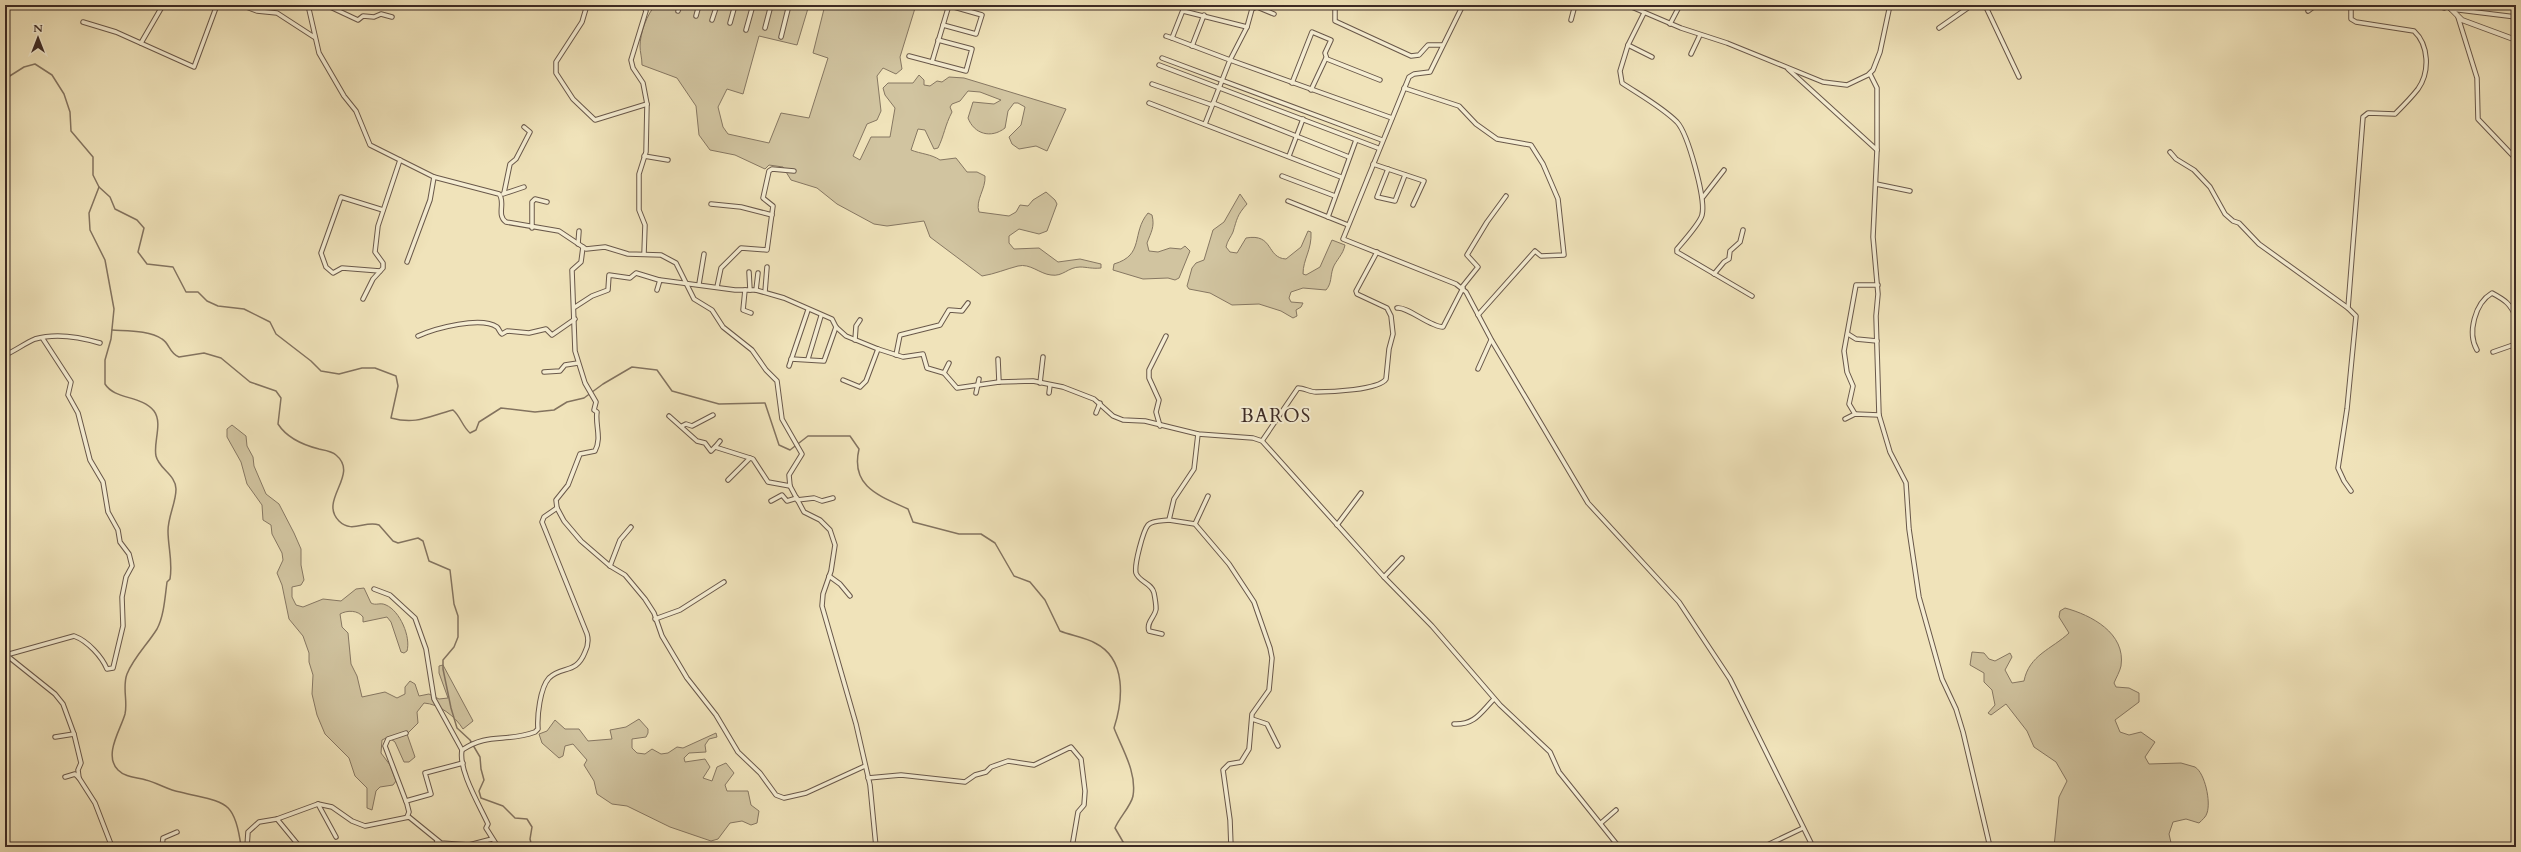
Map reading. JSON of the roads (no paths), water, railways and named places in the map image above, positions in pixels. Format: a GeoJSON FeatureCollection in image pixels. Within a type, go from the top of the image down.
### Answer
{"type":"FeatureCollection","features":[{"type":"Feature","properties":{"kind":"street"},"geometry":{"type":"LineString","coordinates":[[141,43],[163,5]]}},
{"type":"Feature","properties":{"kind":"street"},"geometry":{"type":"LineString","coordinates":[[83,22],[116,32],[194,67],[217,5]]}},
{"type":"Feature","properties":{"kind":"street"},"geometry":{"type":"LineString","coordinates":[[241,5],[257,11],[277,13],[314,37]]}},
{"type":"Feature","properties":{"kind":"street"},"geometry":{"type":"LineString","coordinates":[[308,5],[318,53],[359,116],[368,143],[434,177],[502,194],[524,187]]}},
{"type":"Feature","properties":{"kind":"street"},"geometry":{"type":"LineString","coordinates":[[326,5],[358,20],[363,16],[373,17],[381,14],[392,18]]}},
{"type":"Feature","properties":{"kind":"street"},"geometry":{"type":"LineString","coordinates":[[587,5],[582,22],[556,62],[556,73],[573,98],[595,120],[647,104]]}},
{"type":"Feature","properties":{"kind":"street"},"geometry":{"type":"LineString","coordinates":[[643,5],[646,11],[631,60],[633,68],[643,83],[647,104],[646,152],[639,168],[639,210],[645,224],[644,254]]}},
{"type":"Feature","properties":{"kind":"street"},"geometry":{"type":"LineString","coordinates":[[678,11],[680,5]]}},
{"type":"Feature","properties":{"kind":"street"},"geometry":{"type":"LineString","coordinates":[[696,16],[699,5]]}},
{"type":"Feature","properties":{"kind":"street"},"geometry":{"type":"LineString","coordinates":[[712,20],[717,5]]}},
{"type":"Feature","properties":{"kind":"street"},"geometry":{"type":"LineString","coordinates":[[730,23],[735,5]]}},
{"type":"Feature","properties":{"kind":"street"},"geometry":{"type":"LineString","coordinates":[[746,30],[753,5]]}},
{"type":"Feature","properties":{"kind":"street"},"geometry":{"type":"LineString","coordinates":[[765,28],[771,5]]}},
{"type":"Feature","properties":{"kind":"street"},"geometry":{"type":"LineString","coordinates":[[781,36],[789,5]]}},
{"type":"Feature","properties":{"kind":"street"},"geometry":{"type":"LineString","coordinates":[[932,62],[948,5],[982,15],[976,34],[943,25]]}},
{"type":"Feature","properties":{"kind":"street"},"geometry":{"type":"LineString","coordinates":[[1172,38],[1185,5]]}},
{"type":"Feature","properties":{"kind":"street"},"geometry":{"type":"LineString","coordinates":[[1249,5],[1252,9]]}},
{"type":"Feature","properties":{"kind":"street"},"geometry":{"type":"LineString","coordinates":[[1335,5],[1335,21],[1411,56],[1419,55],[1428,46],[1442,46]]}},
{"type":"Feature","properties":{"kind":"street"},"geometry":{"type":"LineString","coordinates":[[1463,5],[1430,72],[1414,74],[1409,77],[1378,148],[1343,239],[1462,288],[1478,314],[1491,340],[1588,503],[1679,602],[1730,679],[1813,847]]}},
{"type":"Feature","properties":{"kind":"street"},"geometry":{"type":"LineString","coordinates":[[1571,20],[1575,5]]}},
{"type":"Feature","properties":{"kind":"street"},"geometry":{"type":"LineString","coordinates":[[1627,5],[1670,24],[1727,43],[1788,69],[1835,84],[1847,85],[1870,74],[1874,70],[1880,52],[1890,5]]}},
{"type":"Feature","properties":{"kind":"street"},"geometry":{"type":"LineString","coordinates":[[1670,24],[1680,5]]}},
{"type":"Feature","properties":{"kind":"street"},"geometry":{"type":"LineString","coordinates":[[1939,28],[1972,5]]}},
{"type":"Feature","properties":{"kind":"street"},"geometry":{"type":"LineString","coordinates":[[1985,5],[2019,76]]}},
{"type":"Feature","properties":{"kind":"street"},"geometry":{"type":"LineString","coordinates":[[2308,11],[2316,5]]}},
{"type":"Feature","properties":{"kind":"street"},"geometry":{"type":"LineString","coordinates":[[2348,308],[2364,114],[2390,115],[2405,105],[2420,85],[2426,54],[2420,37],[2414,31],[2356,22],[2351,19],[2351,5]]}},
{"type":"Feature","properties":{"kind":"street"},"geometry":{"type":"LineString","coordinates":[[2435,5],[2444,8],[2448,7],[2516,17]]}},
{"type":"Feature","properties":{"kind":"street"},"geometry":{"type":"LineString","coordinates":[[2448,7],[2458,17],[2516,40]]}},
{"type":"Feature","properties":{"kind":"street"},"geometry":{"type":"LineString","coordinates":[[1252,9],[1257,8],[1274,14]]}},
{"type":"Feature","properties":{"kind":"street"},"geometry":{"type":"LineString","coordinates":[[1205,124],[1230,60],[1247,26],[1252,9]]}},
{"type":"Feature","properties":{"kind":"street"},"geometry":{"type":"LineString","coordinates":[[1183,11],[1247,26]]}},
{"type":"Feature","properties":{"kind":"street"},"geometry":{"type":"LineString","coordinates":[[1644,13],[1628,45],[1620,71],[1622,83],[1676,121],[1684,130],[1703,197],[1702,217],[1677,251],[1679,254],[1752,296]]}},
{"type":"Feature","properties":{"kind":"street"},"geometry":{"type":"LineString","coordinates":[[1192,46],[1204,15]]}},
{"type":"Feature","properties":{"kind":"street"},"geometry":{"type":"LineString","coordinates":[[2458,17],[2477,78],[2478,119],[2516,159]]}},
{"type":"Feature","properties":{"kind":"street"},"geometry":{"type":"LineString","coordinates":[[1292,83],[1312,32],[1331,40],[1325,53],[1326,58],[1311,90]]}},
{"type":"Feature","properties":{"kind":"street"},"geometry":{"type":"LineString","coordinates":[[1691,54],[1700,35]]}},
{"type":"Feature","properties":{"kind":"street"},"geometry":{"type":"LineString","coordinates":[[1166,36],[1311,90],[1392,118]]}},
{"type":"Feature","properties":{"kind":"street"},"geometry":{"type":"LineString","coordinates":[[908,56],[966,71],[972,49],[938,40]]}},
{"type":"Feature","properties":{"kind":"street"},"geometry":{"type":"LineString","coordinates":[[1628,45],[1652,57]]}},
{"type":"Feature","properties":{"kind":"street"},"geometry":{"type":"LineString","coordinates":[[1162,58],[1222,79],[1382,140]]}},
{"type":"Feature","properties":{"kind":"street"},"geometry":{"type":"LineString","coordinates":[[1326,58],[1380,80]]}},
{"type":"Feature","properties":{"kind":"street"},"geometry":{"type":"LineString","coordinates":[[1159,65],[1378,148]]}},
{"type":"Feature","properties":{"kind":"street"},"geometry":{"type":"LineString","coordinates":[[1788,69],[1836,111],[1877,152]]}},
{"type":"Feature","properties":{"kind":"street"},"geometry":{"type":"LineString","coordinates":[[1870,74],[1877,88],[1877,152],[1873,237],[1878,285],[1877,340],[1879,415],[1890,452],[1906,483],[1910,536],[1919,597],[1942,679],[1956,709],[1963,732],[1990,847]]}},
{"type":"Feature","properties":{"kind":"street"},"geometry":{"type":"LineString","coordinates":[[1152,84],[1212,104],[1349,157]]}},
{"type":"Feature","properties":{"kind":"street"},"geometry":{"type":"LineString","coordinates":[[1404,88],[1459,106],[1476,124],[1497,139],[1531,145],[1544,164],[1558,199],[1564,255],[1541,256],[1535,251],[1478,314]]}},
{"type":"Feature","properties":{"kind":"street"},"geometry":{"type":"LineString","coordinates":[[1149,103],[1341,177]]}},
{"type":"Feature","properties":{"kind":"street"},"geometry":{"type":"LineString","coordinates":[[1289,156],[1303,120]]}},
{"type":"Feature","properties":{"kind":"street"},"geometry":{"type":"LineString","coordinates":[[524,127],[530,132],[516,160],[510,164],[502,194],[501,215],[504,220],[532,228],[546,227],[559,231],[578,244],[589,249],[605,246],[628,254],[644,254],[671,258],[688,282],[694,299],[712,310],[723,327],[752,350],[766,370],[777,381],[782,419],[800,448],[801,458],[789,475],[790,486],[804,512],[821,522],[834,538],[835,551],[830,576],[822,599],[824,613],[856,724],[868,778],[876,847]]}},
{"type":"Feature","properties":{"kind":"street"},"geometry":{"type":"LineString","coordinates":[[1328,217],[1341,177],[1356,140]]}},
{"type":"Feature","properties":{"kind":"street"},"geometry":{"type":"LineString","coordinates":[[2170,152],[2176,159],[2194,170],[2210,187],[2229,217],[2239,223],[2259,244],[2348,308],[2356,316],[2347,409],[2338,468],[2344,482],[2351,491]]}},
{"type":"Feature","properties":{"kind":"street"},"geometry":{"type":"LineString","coordinates":[[644,156],[668,160]]}},
{"type":"Feature","properties":{"kind":"street"},"geometry":{"type":"LineString","coordinates":[[363,299],[372,279],[380,271],[384,264],[375,254],[375,249],[383,210],[400,160]]}},
{"type":"Feature","properties":{"kind":"street"},"geometry":{"type":"LineString","coordinates":[[1373,164],[1424,181],[1413,205]]}},
{"type":"Feature","properties":{"kind":"street"},"geometry":{"type":"LineString","coordinates":[[717,287],[721,268],[740,249],[767,250],[772,205],[763,199],[769,171],[772,169],[794,171]]}},
{"type":"Feature","properties":{"kind":"street"},"geometry":{"type":"LineString","coordinates":[[1388,169],[1377,197],[1394,201],[1405,175]]}},
{"type":"Feature","properties":{"kind":"street"},"geometry":{"type":"LineString","coordinates":[[1703,197],[1724,170]]}},
{"type":"Feature","properties":{"kind":"street"},"geometry":{"type":"LineString","coordinates":[[1282,176],[1335,196]]}},
{"type":"Feature","properties":{"kind":"street"},"geometry":{"type":"LineString","coordinates":[[407,262],[430,200],[434,177]]}},
{"type":"Feature","properties":{"kind":"street"},"geometry":{"type":"LineString","coordinates":[[1876,184],[1910,191]]}},
{"type":"Feature","properties":{"kind":"street"},"geometry":{"type":"LineString","coordinates":[[1397,308],[1403,308],[1416,316],[1443,327],[1462,288],[1478,267],[1467,258],[1467,255],[1487,222],[1506,196]]}},
{"type":"Feature","properties":{"kind":"street"},"geometry":{"type":"LineString","coordinates":[[380,271],[342,268],[333,273],[326,267],[321,253],[341,198],[383,210]]}},
{"type":"Feature","properties":{"kind":"street"},"geometry":{"type":"LineString","coordinates":[[532,228],[532,202],[536,199],[547,202]]}},
{"type":"Feature","properties":{"kind":"street"},"geometry":{"type":"LineString","coordinates":[[1288,201],[1348,225]]}},
{"type":"Feature","properties":{"kind":"street"},"geometry":{"type":"LineString","coordinates":[[711,204],[741,207],[772,215]]}},
{"type":"Feature","properties":{"kind":"street"},"geometry":{"type":"LineString","coordinates":[[1714,274],[1724,262],[1729,259],[1729,252],[1740,242],[1743,230]]}},
{"type":"Feature","properties":{"kind":"street"},"geometry":{"type":"LineString","coordinates":[[578,244],[579,231]]}},
{"type":"Feature","properties":{"kind":"street"},"geometry":{"type":"LineString","coordinates":[[583,247],[581,262],[572,269],[575,307],[575,351],[578,363],[596,402],[594,410],[597,412],[597,448],[594,451],[580,454],[568,485],[556,500],[557,508],[564,521],[581,541],[610,566],[625,575],[634,585],[654,613],[662,636],[686,676],[716,715],[738,752],[760,774],[778,796],[788,797],[806,793],[865,766]]}},
{"type":"Feature","properties":{"kind":"street"},"geometry":{"type":"LineString","coordinates":[[1262,441],[1298,388],[1316,392],[1367,388],[1378,386],[1386,379],[1389,349],[1393,334],[1391,316],[1387,308],[1357,294],[1356,291],[1376,252]]}},
{"type":"Feature","properties":{"kind":"street"},"geometry":{"type":"LineString","coordinates":[[698,284],[704,254]]}},
{"type":"Feature","properties":{"kind":"street"},"geometry":{"type":"LineString","coordinates":[[765,292],[767,268]]}},
{"type":"Feature","properties":{"kind":"street"},"geometry":{"type":"LineString","coordinates":[[749,272],[750,290]]}},
{"type":"Feature","properties":{"kind":"street"},"geometry":{"type":"LineString","coordinates":[[575,307],[592,296],[608,290],[610,275],[630,278],[636,273],[659,280],[688,282],[717,287],[765,292],[834,320],[836,327],[826,360],[791,359]]}},
{"type":"Feature","properties":{"kind":"street"},"geometry":{"type":"LineString","coordinates":[[756,290],[758,273]]}},
{"type":"Feature","properties":{"kind":"street"},"geometry":{"type":"LineString","coordinates":[[657,290],[659,280]]}},
{"type":"Feature","properties":{"kind":"street"},"geometry":{"type":"LineString","coordinates":[[1855,414],[1849,404],[1853,386],[1847,372],[1844,351],[1856,285],[1878,285]]}},
{"type":"Feature","properties":{"kind":"street"},"geometry":{"type":"LineString","coordinates":[[745,290],[743,310],[751,313]]}},
{"type":"Feature","properties":{"kind":"street"},"geometry":{"type":"LineString","coordinates":[[2477,350],[2472,342],[2475,313],[2484,298],[2492,293],[2504,299],[2512,306],[2516,318]]}},
{"type":"Feature","properties":{"kind":"street"},"geometry":{"type":"LineString","coordinates":[[896,355],[900,335],[940,325],[949,310],[962,311],[968,303]]}},
{"type":"Feature","properties":{"kind":"street"},"geometry":{"type":"LineString","coordinates":[[789,366],[808,310]]}},
{"type":"Feature","properties":{"kind":"street"},"geometry":{"type":"LineString","coordinates":[[808,359],[821,316]]}},
{"type":"Feature","properties":{"kind":"street"},"geometry":{"type":"LineString","coordinates":[[418,336],[436,329],[480,322],[497,327],[502,334],[507,331],[529,333],[546,330],[552,335],[575,319]]}},
{"type":"Feature","properties":{"kind":"street"},"geometry":{"type":"LineString","coordinates":[[855,340],[856,326],[860,320]]}},
{"type":"Feature","properties":{"kind":"street"},"geometry":{"type":"LineString","coordinates":[[836,327],[855,340],[896,355],[909,358],[923,354],[926,368],[944,373],[953,386],[962,389],[999,382],[1027,381],[1040,383],[1072,390],[1100,403],[1118,418],[1145,421],[1160,426],[1198,434],[1253,438],[1262,441],[1384,577],[1432,626],[1494,698],[1550,752],[1559,772],[1602,823],[1619,847]]}},
{"type":"Feature","properties":{"kind":"street"},"geometry":{"type":"LineString","coordinates":[[1848,334],[1856,339],[1877,340]]}},
{"type":"Feature","properties":{"kind":"street"},"geometry":{"type":"LineString","coordinates":[[5,355],[36,339],[43,339],[52,336],[84,339],[100,343]]}},
{"type":"Feature","properties":{"kind":"street"},"geometry":{"type":"LineString","coordinates":[[1160,426],[1156,412],[1159,400],[1149,378],[1149,370],[1166,336]]}},
{"type":"Feature","properties":{"kind":"street"},"geometry":{"type":"LineString","coordinates":[[2494,352],[2516,344],[2516,337]]}},
{"type":"Feature","properties":{"kind":"street"},"geometry":{"type":"LineString","coordinates":[[5,655],[74,636],[83,641],[103,660],[107,669],[113,668],[123,626],[122,596],[126,577],[132,566],[129,554],[119,541],[118,530],[108,512],[103,482],[90,460],[78,413],[68,395],[71,382],[43,339]]}},
{"type":"Feature","properties":{"kind":"street"},"geometry":{"type":"LineString","coordinates":[[1478,368],[1491,340]]}},
{"type":"Feature","properties":{"kind":"street"},"geometry":{"type":"LineString","coordinates":[[843,380],[860,387],[866,381],[878,349]]}},
{"type":"Feature","properties":{"kind":"street"},"geometry":{"type":"LineString","coordinates":[[1040,383],[1043,357]]}},
{"type":"Feature","properties":{"kind":"street"},"geometry":{"type":"LineString","coordinates":[[998,359],[999,382]]}},
{"type":"Feature","properties":{"kind":"street"},"geometry":{"type":"LineString","coordinates":[[544,372],[560,371],[565,365],[578,363]]}},
{"type":"Feature","properties":{"kind":"street"},"geometry":{"type":"LineString","coordinates":[[944,373],[949,363]]}},
{"type":"Feature","properties":{"kind":"street"},"geometry":{"type":"LineString","coordinates":[[976,393],[979,379]]}},
{"type":"Feature","properties":{"kind":"street"},"geometry":{"type":"LineString","coordinates":[[1049,393],[1050,385]]}},
{"type":"Feature","properties":{"kind":"street"},"geometry":{"type":"LineString","coordinates":[[968,388],[968,394]]}},
{"type":"Feature","properties":{"kind":"street"},"geometry":{"type":"LineString","coordinates":[[1096,413],[1100,403]]}},
{"type":"Feature","properties":{"kind":"street"},"geometry":{"type":"LineString","coordinates":[[1845,419],[1855,414],[1879,415]]}},
{"type":"Feature","properties":{"kind":"street"},"geometry":{"type":"LineString","coordinates":[[682,426],[686,424],[692,426],[713,415]]}},
{"type":"Feature","properties":{"kind":"street"},"geometry":{"type":"LineString","coordinates":[[669,416],[711,451],[720,441]]}},
{"type":"Feature","properties":{"kind":"street"},"geometry":{"type":"LineString","coordinates":[[1169,520],[1174,499],[1194,469],[1198,434]]}},
{"type":"Feature","properties":{"kind":"street"},"geometry":{"type":"LineString","coordinates":[[715,446],[753,459],[768,482],[790,486]]}},
{"type":"Feature","properties":{"kind":"street"},"geometry":{"type":"LineString","coordinates":[[728,480],[750,458]]}},
{"type":"Feature","properties":{"kind":"street"},"geometry":{"type":"LineString","coordinates":[[1337,525],[1361,493]]}},
{"type":"Feature","properties":{"kind":"street"},"geometry":{"type":"LineString","coordinates":[[771,501],[782,495],[787,501],[814,498],[822,501],[834,498]]}},
{"type":"Feature","properties":{"kind":"street"},"geometry":{"type":"LineString","coordinates":[[1195,524],[1208,496]]}},
{"type":"Feature","properties":{"kind":"street"},"geometry":{"type":"LineString","coordinates":[[462,750],[479,740],[490,737],[499,740],[535,732],[538,729],[546,681],[554,674],[571,669],[579,664],[586,651],[588,634],[542,522],[544,517],[557,508]]}},
{"type":"Feature","properties":{"kind":"street"},"geometry":{"type":"LineString","coordinates":[[1162,634],[1149,632],[1150,619],[1156,608],[1154,593],[1151,586],[1138,576],[1136,568],[1142,536],[1148,525],[1152,522],[1169,520],[1195,524],[1229,564],[1250,595],[1270,648],[1272,658],[1269,690],[1253,710],[1247,754],[1241,762],[1227,765],[1223,770],[1230,820],[1231,847]]}},
{"type":"Feature","properties":{"kind":"street"},"geometry":{"type":"LineString","coordinates":[[610,566],[620,540],[631,527]]}},
{"type":"Feature","properties":{"kind":"street"},"geometry":{"type":"LineString","coordinates":[[1384,577],[1402,558]]}},
{"type":"Feature","properties":{"kind":"street"},"geometry":{"type":"LineString","coordinates":[[830,576],[840,584],[850,596]]}},
{"type":"Feature","properties":{"kind":"street"},"geometry":{"type":"LineString","coordinates":[[655,619],[680,610],[724,582]]}},
{"type":"Feature","properties":{"kind":"street"},"geometry":{"type":"LineString","coordinates":[[374,589],[390,596],[416,618],[426,648],[434,699],[462,750],[463,763],[492,839],[498,847]]}},
{"type":"Feature","properties":{"kind":"street"},"geometry":{"type":"LineString","coordinates":[[5,655],[55,694],[63,704],[74,734],[81,764],[78,770],[79,778]]}},
{"type":"Feature","properties":{"kind":"street"},"geometry":{"type":"LineString","coordinates":[[1454,724],[1469,724],[1474,721],[1494,698]]}},
{"type":"Feature","properties":{"kind":"street"},"geometry":{"type":"LineString","coordinates":[[1252,719],[1260,720],[1267,724],[1278,746]]}},
{"type":"Feature","properties":{"kind":"street"},"geometry":{"type":"LineString","coordinates":[[406,733],[395,736],[385,744],[406,801],[409,812],[407,817]]}},
{"type":"Feature","properties":{"kind":"street"},"geometry":{"type":"LineString","coordinates":[[55,737],[74,734]]}},
{"type":"Feature","properties":{"kind":"street"},"geometry":{"type":"LineString","coordinates":[[868,778],[902,775],[965,782],[975,775],[986,772],[991,767],[1008,761],[1034,765],[1071,747],[1081,759],[1085,791],[1084,805],[1078,812],[1072,847]]}},
{"type":"Feature","properties":{"kind":"street"},"geometry":{"type":"LineString","coordinates":[[406,801],[431,794],[425,773],[463,763]]}},
{"type":"Feature","properties":{"kind":"street"},"geometry":{"type":"LineString","coordinates":[[65,777],[75,774],[79,778],[95,803],[112,847]]}},
{"type":"Feature","properties":{"kind":"street"},"geometry":{"type":"LineString","coordinates":[[247,847],[246,842],[248,832],[259,822],[277,819],[318,804],[332,808],[352,821],[365,826],[407,817]]}},
{"type":"Feature","properties":{"kind":"street"},"geometry":{"type":"LineString","coordinates":[[318,804],[336,837]]}},
{"type":"Feature","properties":{"kind":"street"},"geometry":{"type":"LineString","coordinates":[[1602,823],[1616,810]]}},
{"type":"Feature","properties":{"kind":"street"},"geometry":{"type":"LineString","coordinates":[[407,817],[437,841],[465,846],[492,839]]}},
{"type":"Feature","properties":{"kind":"street"},"geometry":{"type":"LineString","coordinates":[[277,819],[300,847]]}},
{"type":"Feature","properties":{"kind":"street"},"geometry":{"type":"LineString","coordinates":[[1763,847],[1803,828]]}},
{"type":"Feature","properties":{"kind":"street"},"geometry":{"type":"LineString","coordinates":[[162,847],[162,838],[176,832]]}},
{"type":"Feature","properties":{"kind":"street"},"geometry":{"type":"LineString","coordinates":[[435,847],[437,841]]}},
{"type":"Feature","properties":{"kind":"waterway"},"geometry":{"type":"LineString","coordinates":[[5,79],[24,67],[35,64],[52,75],[64,94],[70,112],[71,131],[93,157],[93,175],[99,187],[110,197],[115,209],[137,220],[144,228],[138,252],[147,264],[173,267],[186,292],[198,292],[207,301],[218,306],[244,309],[270,322],[276,334],[311,361],[321,371],[339,374],[362,368],[375,368],[396,376],[398,386],[391,418],[408,421],[416,420],[453,410],[470,433],[476,430],[479,422],[501,408],[535,412],[554,410],[567,402],[584,398],[603,384],[632,367],[657,370],[672,391],[719,404],[765,403],[779,445],[790,450],[808,436],[850,436],[859,449],[857,462],[859,473],[863,481],[870,488],[887,499],[908,509],[913,522],[959,534],[981,534],[995,543],[1014,576],[1030,582],[1045,600],[1060,631],[1095,643],[1105,650],[1113,659],[1120,681],[1119,705],[1114,728],[1131,769],[1134,787],[1132,800],[1115,828],[1126,847]]}},
{"type":"Feature","properties":{"kind":"waterway"},"geometry":{"type":"LineString","coordinates":[[99,187],[89,213],[90,230],[105,260],[114,309],[111,339],[105,360],[105,384],[115,393],[142,402],[154,411],[158,421],[155,451],[156,456],[160,465],[173,480],[176,489],[168,525],[171,573],[170,579],[167,582],[163,612],[157,629],[133,662],[127,674],[125,684],[126,709],[114,742],[112,757],[114,764],[124,775],[150,781],[176,791],[207,798],[225,805],[231,811],[235,819],[241,847]]}},
{"type":"Feature","properties":{"kind":"waterway"},"geometry":{"type":"LineString","coordinates":[[112,330],[138,332],[157,336],[165,341],[173,353],[179,357],[204,353],[221,358],[250,382],[276,391],[281,398],[278,424],[282,429],[301,443],[336,455],[342,463],[344,471],[333,505],[334,513],[339,521],[344,525],[354,527],[369,524],[379,525],[393,541],[398,543],[418,538],[423,541],[429,561],[450,570],[454,604],[458,616],[458,637],[454,647],[443,660],[443,669],[451,708],[457,728],[470,740],[480,757],[484,780],[479,791],[481,798],[503,806],[515,818],[527,819],[532,827],[530,839],[532,847]]}},
{"type":"Feature","properties":{"kind":"district","name":"BAROS"},"geometry":{"type":"Point","coordinates":[1276,416]}}]}
